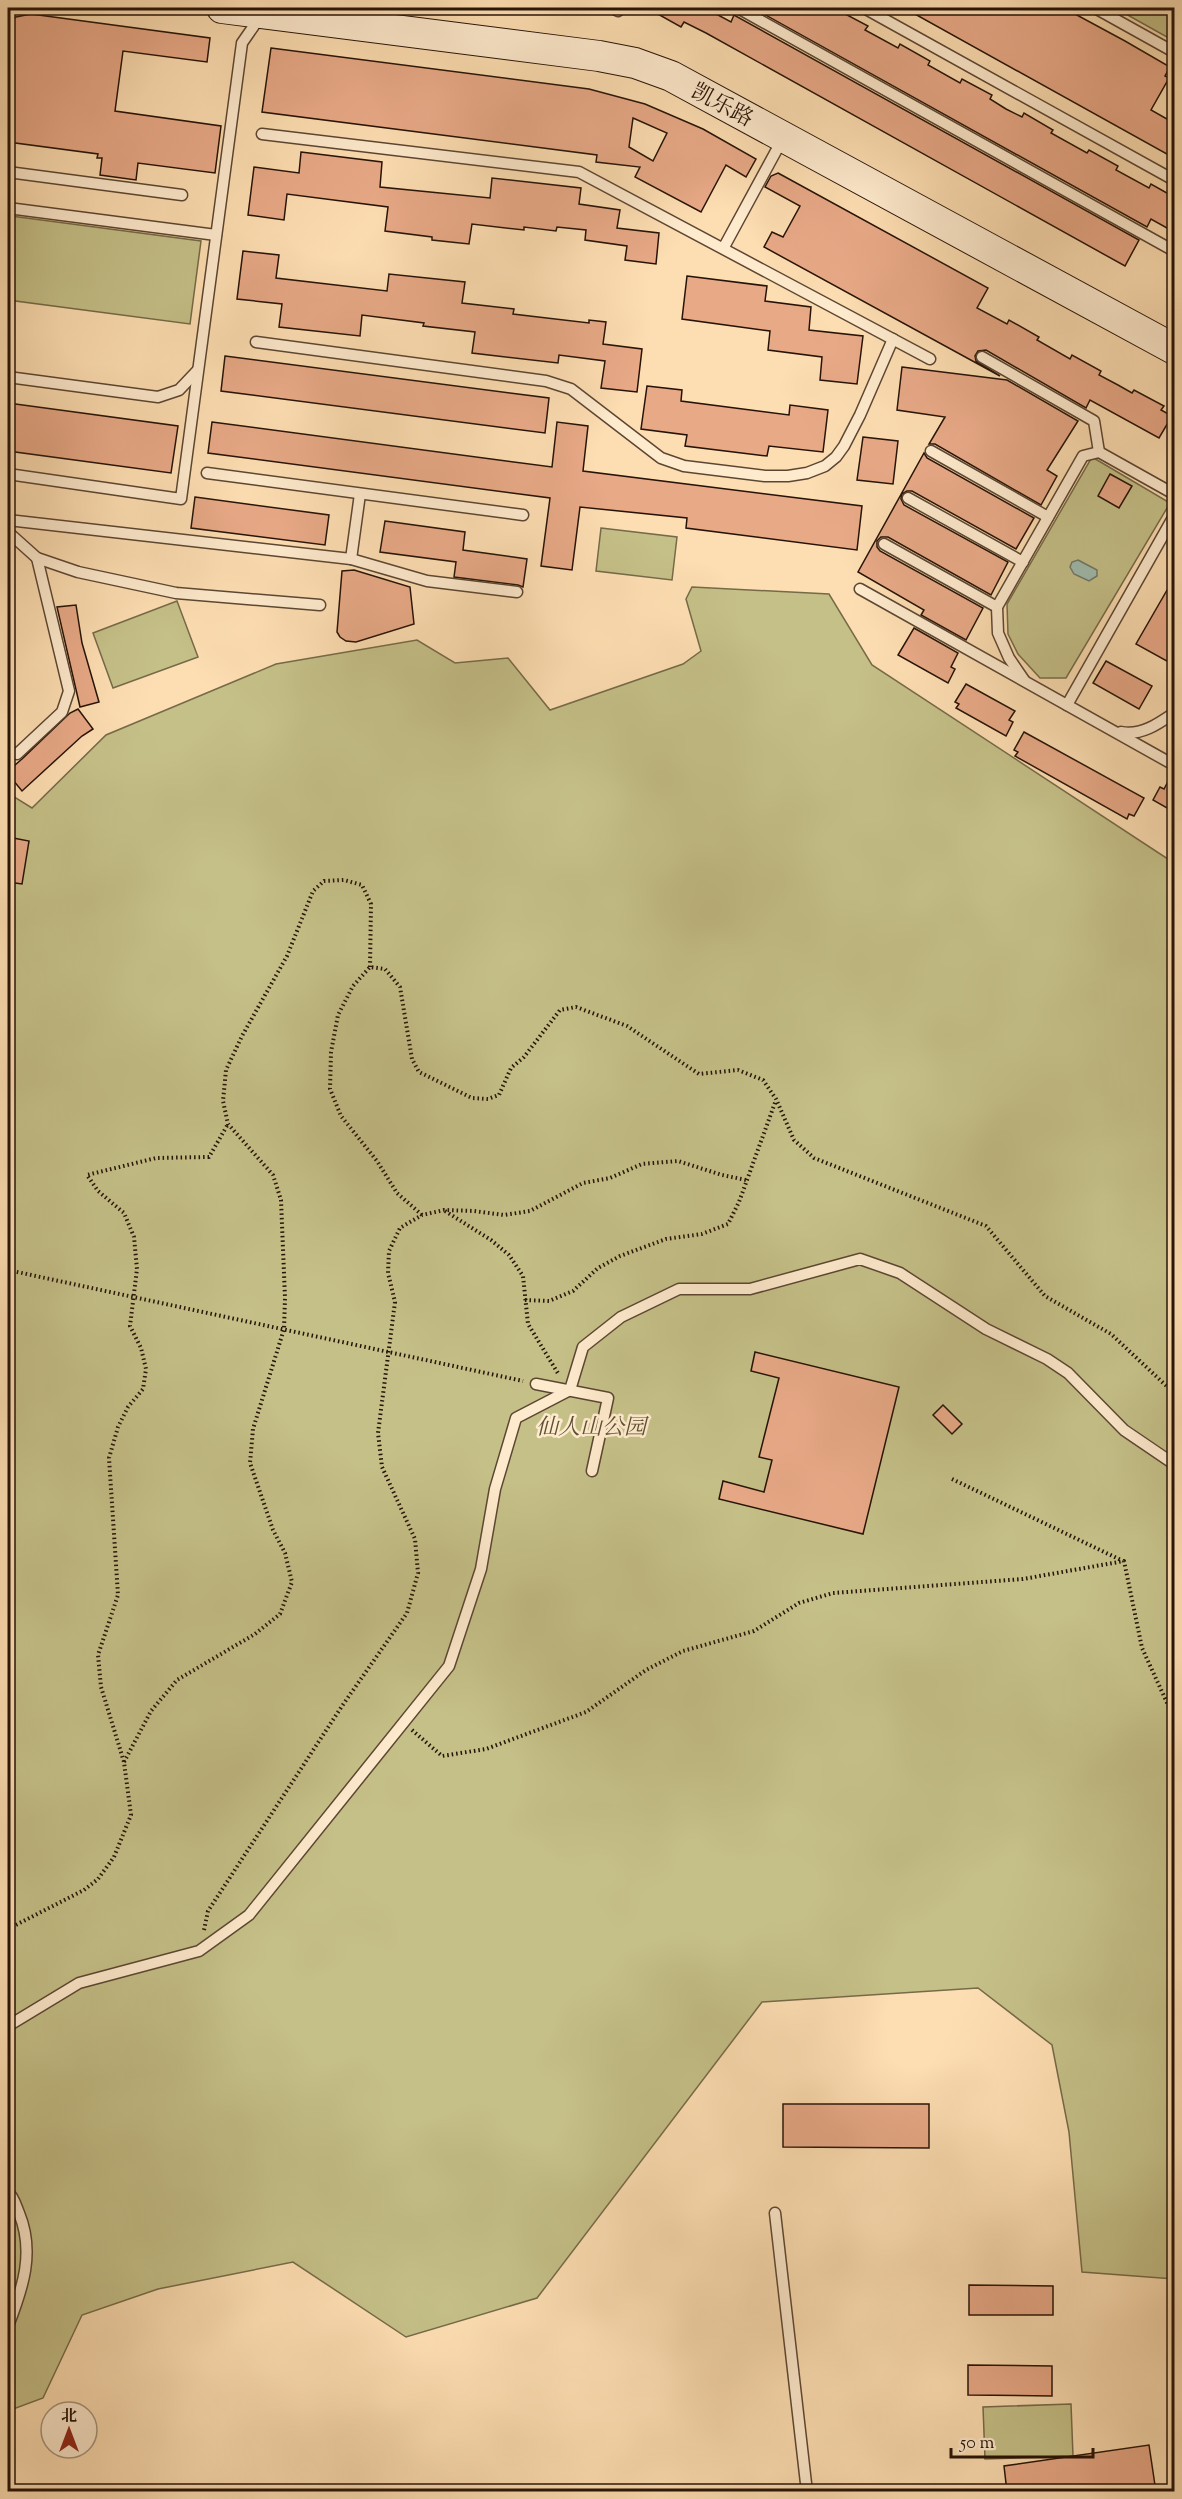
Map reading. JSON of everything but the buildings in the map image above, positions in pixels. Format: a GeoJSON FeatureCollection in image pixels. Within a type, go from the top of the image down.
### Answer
{"type":"FeatureCollection","features":[{"type":"Feature","properties":{"kind":"street","name":"凯乐路"},"geometry":{"type":"LineString","coordinates":[[222,8],[263,10],[599,56],[635,63],[671,76],[1174,349]]}},
{"type":"Feature","properties":{"kind":"lane"},"geometry":{"type":"LineString","coordinates":[[738,8],[1174,250]]}},
{"type":"Feature","properties":{"kind":"lane"},"geometry":{"type":"LineString","coordinates":[[864,8],[1174,180]]}},
{"type":"Feature","properties":{"kind":"lane"},"geometry":{"type":"LineString","coordinates":[[1095,8],[1174,52]]}},
{"type":"Feature","properties":{"kind":"lane"},"geometry":{"type":"LineString","coordinates":[[8,474],[181,498],[242,43],[263,10]]}},
{"type":"Feature","properties":{"kind":"lane"},"geometry":{"type":"LineString","coordinates":[[262,134],[579,172],[724,247],[930,359]]}},
{"type":"Feature","properties":{"kind":"lane"},"geometry":{"type":"LineString","coordinates":[[724,247],[783,137]]}},
{"type":"Feature","properties":{"kind":"lane"},"geometry":{"type":"LineString","coordinates":[[8,172],[182,195]]}},
{"type":"Feature","properties":{"kind":"lane"},"geometry":{"type":"LineString","coordinates":[[8,208],[216,235]]}},
{"type":"Feature","properties":{"kind":"lane"},"geometry":{"type":"LineString","coordinates":[[256,342],[546,381],[571,389],[661,458],[684,465],[765,476],[788,476],[807,473],[836,457],[860,415],[893,339]]}},
{"type":"Feature","properties":{"kind":"lane"},"geometry":{"type":"LineString","coordinates":[[982,357],[1094,421],[1100,452]]}},
{"type":"Feature","properties":{"kind":"lane"},"geometry":{"type":"LineString","coordinates":[[8,377],[158,397],[179,390],[192,379],[198,370]]}},
{"type":"Feature","properties":{"kind":"lane"},"geometry":{"type":"LineString","coordinates":[[931,451],[1048,517]]}},
{"type":"Feature","properties":{"kind":"lane"},"geometry":{"type":"LineString","coordinates":[[1026,682],[1009,658],[998,633],[997,607],[1083,456],[1100,452],[1174,494]]}},
{"type":"Feature","properties":{"kind":"lane"},"geometry":{"type":"LineString","coordinates":[[207,473],[523,516]]}},
{"type":"Feature","properties":{"kind":"lane"},"geometry":{"type":"LineString","coordinates":[[351,559],[360,494]]}},
{"type":"Feature","properties":{"kind":"lane"},"geometry":{"type":"LineString","coordinates":[[908,498],[1023,562]]}},
{"type":"Feature","properties":{"kind":"lane"},"geometry":{"type":"LineString","coordinates":[[1067,705],[1174,516]]}},
{"type":"Feature","properties":{"kind":"lane"},"geometry":{"type":"LineString","coordinates":[[8,520],[351,559],[427,581],[517,592]]}},
{"type":"Feature","properties":{"kind":"lane"},"geometry":{"type":"LineString","coordinates":[[8,532],[37,558],[78,572],[176,593],[320,605]]}},
{"type":"Feature","properties":{"kind":"lane"},"geometry":{"type":"LineString","coordinates":[[884,544],[997,607]]}},
{"type":"Feature","properties":{"kind":"lane"},"geometry":{"type":"LineString","coordinates":[[17,754],[62,712],[69,691],[37,558]]}},
{"type":"Feature","properties":{"kind":"lane"},"geometry":{"type":"LineString","coordinates":[[860,589],[1174,765]]}},
{"type":"Feature","properties":{"kind":"lane"},"geometry":{"type":"LineString","coordinates":[[1112,730],[1133,735],[1174,713]]}},
{"type":"Feature","properties":{"kind":"lane"},"geometry":{"type":"LineString","coordinates":[[8,2026],[79,1983],[199,1951],[249,1915],[405,1724],[449,1666],[481,1569],[495,1489],[516,1418],[570,1390],[583,1347],[621,1317],[679,1289],[750,1289],[860,1259],[900,1273],[986,1329],[1061,1368],[1124,1430],[1174,1464]]}},
{"type":"Feature","properties":{"kind":"lane"},"geometry":{"type":"LineString","coordinates":[[536,1384],[608,1398],[592,1471]]}},
{"type":"Feature","properties":{"kind":"lane"},"geometry":{"type":"LineString","coordinates":[[8,2192],[27,2238],[27,2260],[22,2291],[8,2326]]}},
{"type":"Feature","properties":{"kind":"lane"},"geometry":{"type":"LineString","coordinates":[[775,2213],[807,2492]]}},
{"type":"Feature","properties":{"kind":"path"},"geometry":{"type":"LineString","coordinates":[[124,1762],[151,1711],[177,1680],[255,1634],[280,1614],[292,1582],[285,1553],[273,1530],[250,1463],[253,1430],[284,1329],[281,1200],[273,1175],[228,1124],[223,1101],[226,1070],[242,1036],[287,956],[313,891],[324,881],[344,880],[363,885],[371,904],[370,967],[353,986],[338,1015],[331,1052],[330,1089],[341,1116],[377,1161],[397,1193],[422,1215]]}},
{"type":"Feature","properties":{"kind":"path"},"geometry":{"type":"LineString","coordinates":[[370,967],[385,969],[400,987],[412,1059],[419,1072],[472,1098],[488,1099],[499,1095],[511,1068],[524,1057],[560,1010],[576,1007],[627,1026],[699,1074],[738,1070],[763,1080],[776,1099],[794,1140],[814,1158],[986,1226],[1045,1296],[1111,1334],[1174,1393]]}},
{"type":"Feature","properties":{"kind":"path"},"geometry":{"type":"LineString","coordinates":[[525,1300],[549,1301],[573,1292],[598,1268],[620,1256],[666,1239],[702,1234],[729,1224],[776,1099]]}},
{"type":"Feature","properties":{"kind":"path"},"geometry":{"type":"LineString","coordinates":[[8,1929],[84,1890],[98,1879],[114,1857],[131,1815],[124,1762],[101,1687],[99,1655],[118,1595],[109,1458],[118,1427],[128,1407],[143,1389],[146,1369],[141,1348],[130,1326],[137,1269],[134,1237],[124,1213],[99,1191],[87,1175],[156,1158],[209,1156],[228,1124]]}},
{"type":"Feature","properties":{"kind":"path"},"geometry":{"type":"LineString","coordinates":[[199,1951],[208,1911],[342,1706],[407,1613],[418,1573],[414,1539],[382,1467],[378,1433],[395,1302],[388,1273],[389,1251],[400,1228],[422,1215],[444,1210],[504,1215],[530,1211],[583,1183],[610,1178],[642,1164],[678,1161],[746,1180]]}},
{"type":"Feature","properties":{"kind":"path"},"geometry":{"type":"LineString","coordinates":[[444,1210],[491,1240],[509,1255],[523,1276],[528,1323],[549,1361],[570,1390]]}},
{"type":"Feature","properties":{"kind":"path"},"geometry":{"type":"LineString","coordinates":[[8,1270],[388,1350],[536,1384]]}},
{"type":"Feature","properties":{"kind":"path"},"geometry":{"type":"LineString","coordinates":[[952,1479],[1124,1561]]}},
{"type":"Feature","properties":{"kind":"path"},"geometry":{"type":"LineString","coordinates":[[405,1724],[442,1755],[486,1749],[586,1712],[646,1670],[683,1652],[754,1631],[799,1603],[825,1595],[1023,1579],[1124,1561]]}},
{"type":"Feature","properties":{"kind":"path"},"geometry":{"type":"LineString","coordinates":[[1124,1561],[1142,1648],[1174,1718]]}},
{"type":"Feature","properties":{"kind":"green space"},"geometry":{"type":"Polygon","coordinates":[[[1115,8],[1174,8],[1174,41],[1115,8]]]}},
{"type":"Feature","properties":{"kind":"green space"},"geometry":{"type":"Polygon","coordinates":[[[11,216],[201,241],[190,324],[8,300],[8,239],[11,216]]]}},
{"type":"Feature","properties":{"kind":"green space"},"geometry":{"type":"Polygon","coordinates":[[[1092,457],[1170,503],[1066,678],[1040,678],[1018,654],[1008,634],[1007,604],[1092,457]]]}},
{"type":"Feature","properties":{"kind":"green space"},"geometry":{"type":"Polygon","coordinates":[[[601,528],[677,537],[672,580],[596,571],[601,528]]]}},
{"type":"Feature","properties":{"kind":"green space","name":"仙人山公园"},"geometry":{"type":"Polygon","coordinates":[[[692,587],[829,594],[872,665],[1174,863],[1174,2279],[1082,2272],[1069,2132],[1052,2045],[978,1988],[762,2002],[537,2298],[406,2337],[293,2262],[158,2289],[82,2315],[43,2398],[8,2411],[8,793],[32,808],[106,735],[276,664],[417,640],[455,663],[508,658],[550,710],[683,664],[701,651],[686,599],[692,587]]]}},
{"type":"Feature","properties":{"kind":"green space"},"geometry":{"type":"Polygon","coordinates":[[[177,601],[198,657],[113,688],[93,633],[177,601]]]}},
{"type":"Feature","properties":{"kind":"green space"},"geometry":{"type":"Polygon","coordinates":[[[1071,2404],[1073,2456],[985,2459],[983,2407],[1071,2404]]]}},
{"type":"Feature","properties":{"kind":"shaded area"},"geometry":{"type":"Polygon","coordinates":[[[1078,560],[1097,570],[1097,576],[1089,581],[1074,574],[1070,567],[1072,562],[1078,560]]]}}]}
